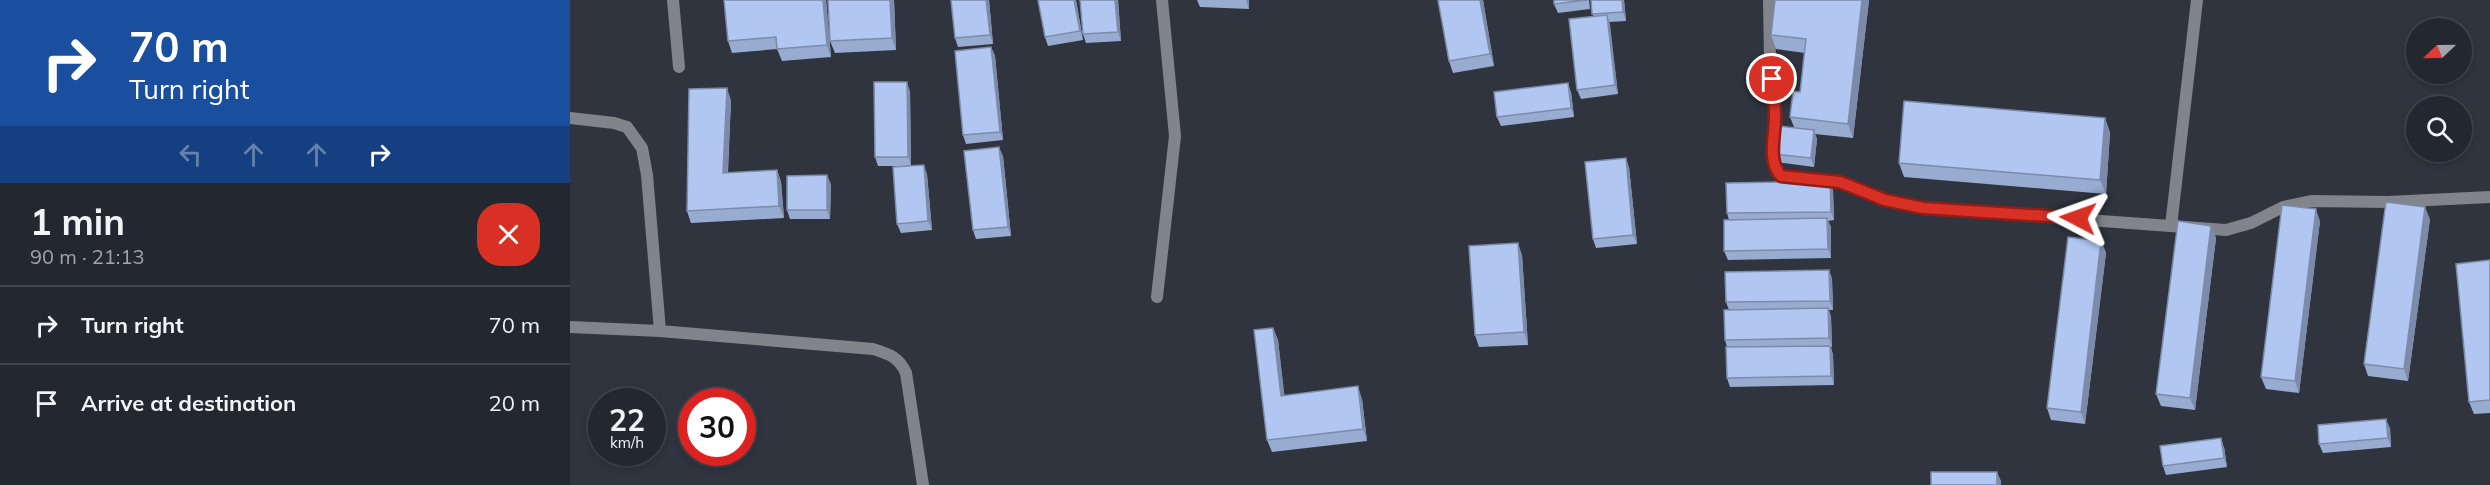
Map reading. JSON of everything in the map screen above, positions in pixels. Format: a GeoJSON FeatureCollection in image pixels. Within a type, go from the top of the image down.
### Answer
{"type":"FeatureCollection","features":[{"type":"Feature","properties":{"kind":"street"},"geometry":{"type":"LineString","coordinates":[[673,0],[679,68]]}},
{"type":"Feature","properties":{"kind":"street"},"geometry":{"type":"LineString","coordinates":[[1157,297],[1175,136],[1162,0]]}},
{"type":"Feature","properties":{"kind":"street"},"geometry":{"type":"LineString","coordinates":[[1769,0],[1770,60],[1775,116],[1773,162],[1781,176],[1840,182],[1885,200],[1923,208],[2226,230],[2251,223],[2283,207],[2311,201],[2388,202],[2490,197]]}},
{"type":"Feature","properties":{"kind":"street"},"geometry":{"type":"LineString","coordinates":[[2171,226],[2197,0]]}},
{"type":"Feature","properties":{"kind":"street"},"geometry":{"type":"LineString","coordinates":[[570,118],[614,123],[627,127],[642,148],[647,175],[660,331]]}},
{"type":"Feature","properties":{"kind":"street"},"geometry":{"type":"LineString","coordinates":[[570,327],[660,331],[873,349],[890,354],[901,361],[906,373],[923,485]]}},
{"type":"Feature","properties":{"kind":"building"},"geometry":{"type":"Polygon","coordinates":[[[724,0],[823,0],[827,45],[777,49],[776,37],[728,41],[724,0]]]}},
{"type":"Feature","properties":{"kind":"building"},"geometry":{"type":"Polygon","coordinates":[[[828,0],[890,0],[892,38],[830,41],[828,0]]]}},
{"type":"Feature","properties":{"kind":"building"},"geometry":{"type":"Polygon","coordinates":[[[951,0],[986,0],[990,35],[955,38],[951,0]]]}},
{"type":"Feature","properties":{"kind":"building"},"geometry":{"type":"Polygon","coordinates":[[[1038,0],[1074,0],[1080,31],[1045,37],[1038,0]]]}},
{"type":"Feature","properties":{"kind":"building"},"geometry":{"type":"Polygon","coordinates":[[[1080,0],[1115,0],[1118,32],[1083,34],[1080,0]]]}},
{"type":"Feature","properties":{"kind":"building"},"geometry":{"type":"Polygon","coordinates":[[[1438,0],[1480,0],[1490,54],[1449,61],[1438,0]]]}},
{"type":"Feature","properties":{"kind":"building"},"geometry":{"type":"Polygon","coordinates":[[[1554,0],[1587,0],[1554,4],[1554,0]]]}},
{"type":"Feature","properties":{"kind":"building"},"geometry":{"type":"Polygon","coordinates":[[[1591,0],[1622,0],[1623,12],[1592,14],[1591,0]]]}},
{"type":"Feature","properties":{"kind":"building"},"geometry":{"type":"Polygon","coordinates":[[[1775,0],[1862,0],[1848,124],[1790,117],[1793,91],[1800,92],[1806,39],[1771,35],[1775,0]]]}},
{"type":"Feature","properties":{"kind":"building"},"geometry":{"type":"Polygon","coordinates":[[[1607,15],[1615,85],[1577,90],[1569,19],[1607,15]]]}},
{"type":"Feature","properties":{"kind":"building"},"geometry":{"type":"Polygon","coordinates":[[[991,47],[1000,132],[963,135],[955,51],[991,47]]]}},
{"type":"Feature","properties":{"kind":"building"},"geometry":{"type":"Polygon","coordinates":[[[874,82],[907,82],[908,157],[875,157],[874,82]]]}},
{"type":"Feature","properties":{"kind":"building"},"geometry":{"type":"Polygon","coordinates":[[[1568,83],[1571,108],[1497,117],[1494,92],[1568,83]]]}},
{"type":"Feature","properties":{"kind":"building"},"geometry":{"type":"Polygon","coordinates":[[[727,88],[723,173],[777,170],[779,206],[687,211],[689,89],[727,88]]]}},
{"type":"Feature","properties":{"kind":"building"},"geometry":{"type":"Polygon","coordinates":[[[1904,101],[2105,118],[2100,180],[1899,163],[1904,101]]]}},
{"type":"Feature","properties":{"kind":"building"},"geometry":{"type":"Polygon","coordinates":[[[1777,126],[1814,130],[1811,158],[1773,154],[1777,126]]]}},
{"type":"Feature","properties":{"kind":"building"},"geometry":{"type":"Polygon","coordinates":[[[999,147],[1008,227],[973,230],[964,151],[999,147]]]}},
{"type":"Feature","properties":{"kind":"building"},"geometry":{"type":"Polygon","coordinates":[[[1626,158],[1633,235],[1593,239],[1585,162],[1626,158]]]}},
{"type":"Feature","properties":{"kind":"building"},"geometry":{"type":"Polygon","coordinates":[[[924,165],[928,221],[897,224],[893,167],[924,165]]]}},
{"type":"Feature","properties":{"kind":"building"},"geometry":{"type":"Polygon","coordinates":[[[827,175],[827,210],[787,210],[787,176],[827,175]]]}},
{"type":"Feature","properties":{"kind":"building"},"geometry":{"type":"Polygon","coordinates":[[[1830,181],[1831,212],[1727,213],[1726,183],[1830,181]]]}},
{"type":"Feature","properties":{"kind":"building"},"geometry":{"type":"Polygon","coordinates":[[[2386,202],[2425,207],[2404,369],[2364,364],[2386,202]]]}},
{"type":"Feature","properties":{"kind":"building"},"geometry":{"type":"Polygon","coordinates":[[[2282,205],[2316,209],[2295,381],[2261,377],[2282,205]]]}},
{"type":"Feature","properties":{"kind":"building"},"geometry":{"type":"Polygon","coordinates":[[[1827,218],[1828,249],[1724,251],[1724,220],[1827,218]]]}},
{"type":"Feature","properties":{"kind":"building"},"geometry":{"type":"Polygon","coordinates":[[[2178,221],[2211,226],[2190,398],[2156,394],[2178,221]]]}},
{"type":"Feature","properties":{"kind":"building"},"geometry":{"type":"Polygon","coordinates":[[[2068,237],[2101,241],[2081,412],[2047,408],[2068,237]]]}},
{"type":"Feature","properties":{"kind":"building"},"geometry":{"type":"Polygon","coordinates":[[[1518,243],[1524,332],[1475,335],[1469,246],[1518,243]]]}},
{"type":"Feature","properties":{"kind":"building"},"geometry":{"type":"Polygon","coordinates":[[[2490,260],[2490,400],[2469,402],[2456,264],[2490,260]]]}},
{"type":"Feature","properties":{"kind":"building"},"geometry":{"type":"Polygon","coordinates":[[[1829,270],[1830,301],[1726,302],[1725,272],[1829,270]]]}},
{"type":"Feature","properties":{"kind":"building"},"geometry":{"type":"Polygon","coordinates":[[[1828,308],[1829,338],[1725,340],[1724,310],[1828,308]]]}},
{"type":"Feature","properties":{"kind":"building"},"geometry":{"type":"Polygon","coordinates":[[[1273,328],[1281,396],[1358,386],[1363,429],[1267,440],[1254,330],[1273,328]]]}},
{"type":"Feature","properties":{"kind":"building"},"geometry":{"type":"Polygon","coordinates":[[[1830,346],[1831,376],[1727,378],[1726,347],[1830,346]]]}},
{"type":"Feature","properties":{"kind":"building"},"geometry":{"type":"Polygon","coordinates":[[[2386,419],[2388,438],[2319,444],[2318,425],[2386,419]]]}},
{"type":"Feature","properties":{"kind":"building"},"geometry":{"type":"Polygon","coordinates":[[[2221,438],[2224,458],[2163,466],[2160,446],[2221,438]]]}},
{"type":"Feature","properties":{"kind":"building"},"geometry":{"type":"Polygon","coordinates":[[[1931,472],[1997,472],[1997,485],[1931,485],[1931,472]]]}},
{"type":"Feature","properties":{"kind":"route"},"geometry":{"type":"LineString","coordinates":[[1772,79],[1775,116],[1773,162],[1781,176],[1840,182],[1885,200],[1923,208],[2078,218]]}}]}
